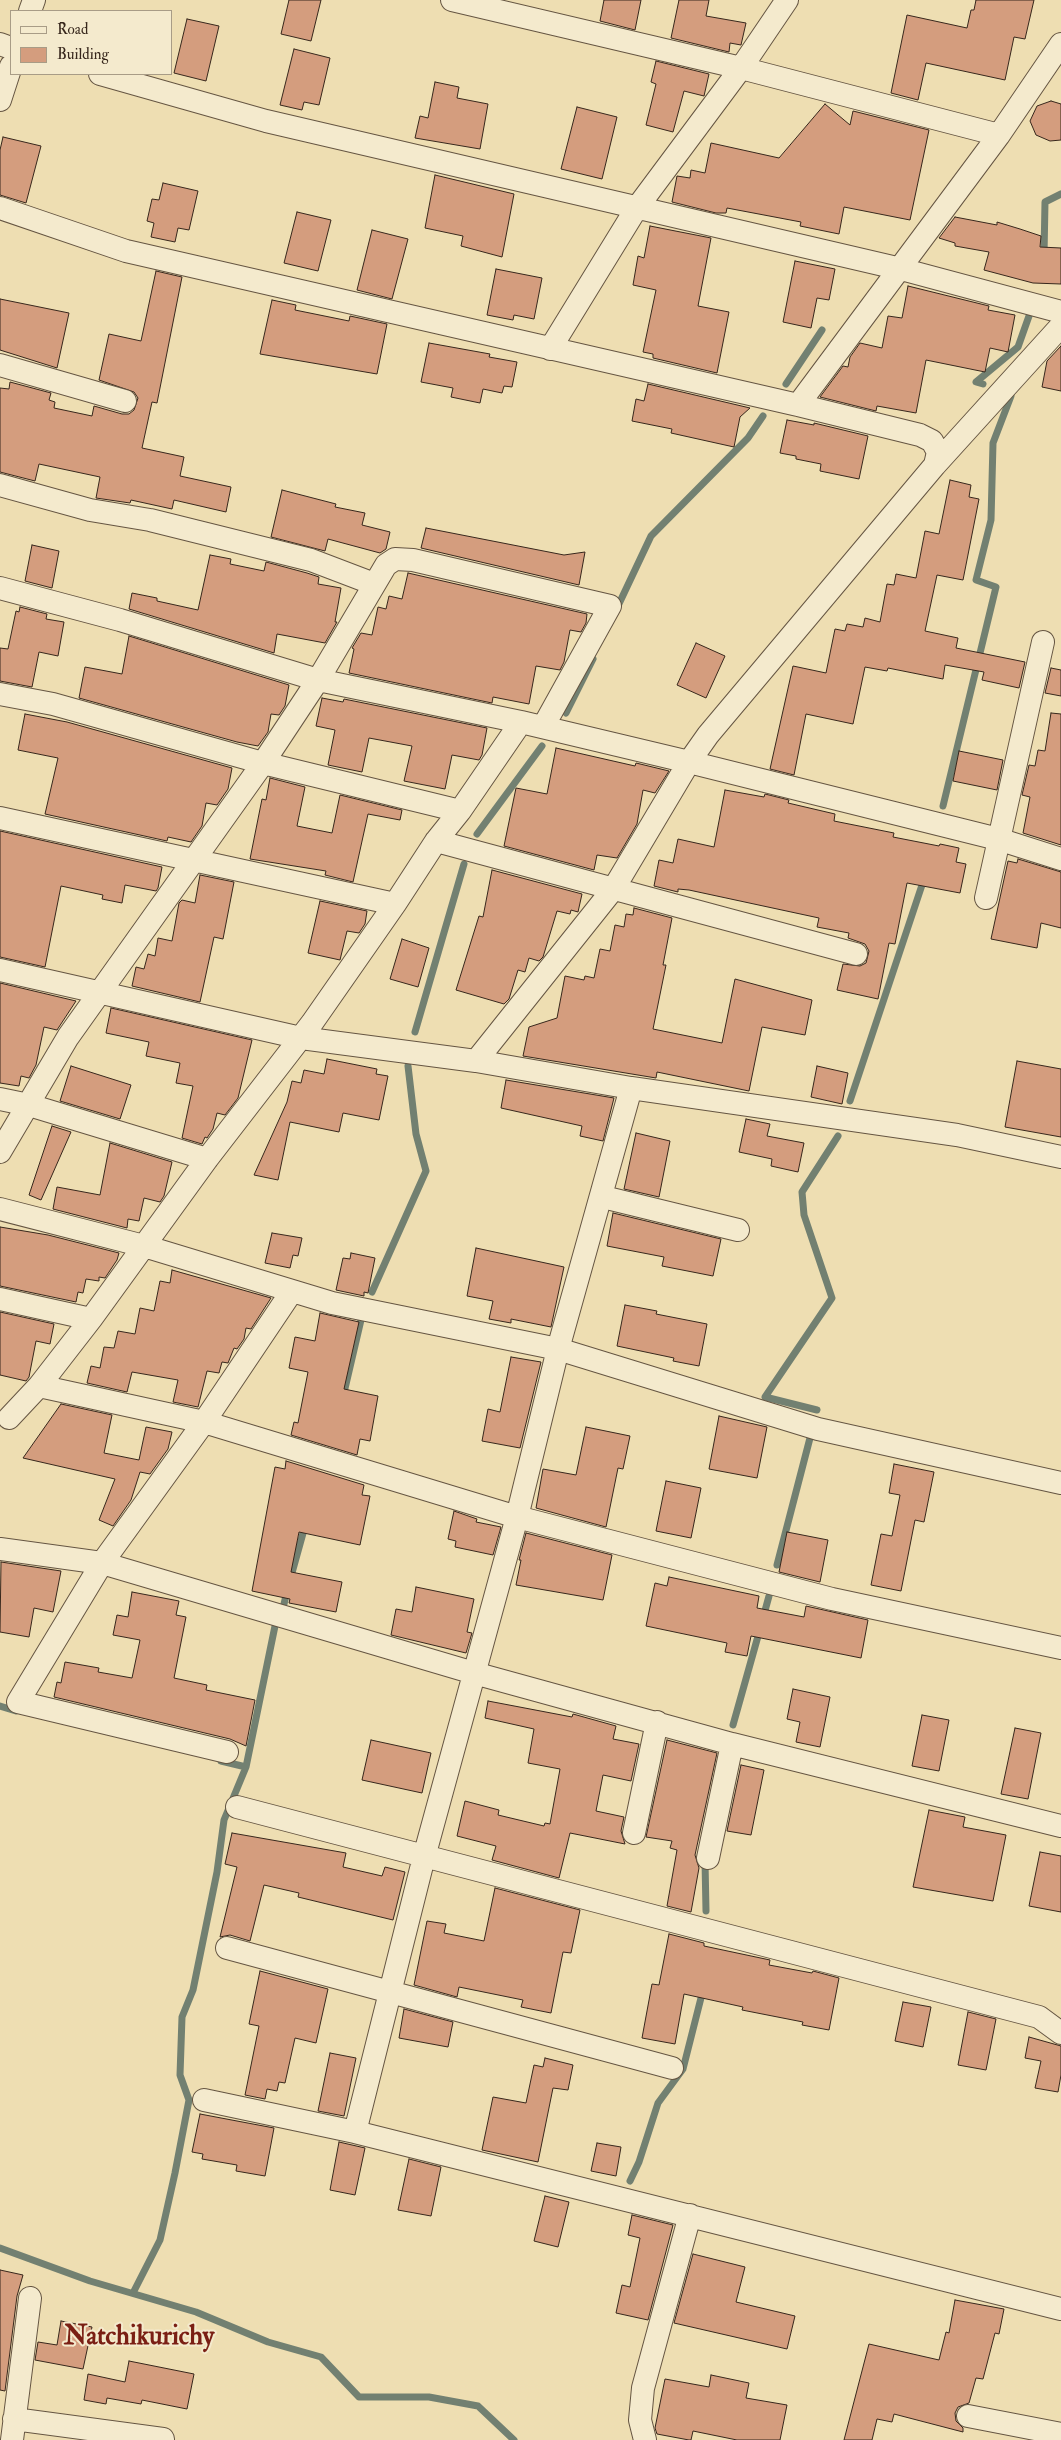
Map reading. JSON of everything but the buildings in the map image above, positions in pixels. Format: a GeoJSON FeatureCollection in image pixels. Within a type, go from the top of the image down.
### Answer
{"type":"FeatureCollection","features":[{"type":"Feature","properties":{"kind":"street"},"geometry":{"type":"LineString","coordinates":[[452,0],[741,68],[999,135]]}},
{"type":"Feature","properties":{"kind":"street"},"geometry":{"type":"LineString","coordinates":[[550,349],[636,209],[741,68],[787,0]]}},
{"type":"Feature","properties":{"kind":"street"},"geometry":{"type":"LineString","coordinates":[[798,405],[999,135],[1061,44]]}},
{"type":"Feature","properties":{"kind":"street"},"geometry":{"type":"LineString","coordinates":[[0,100],[10,69]]}},
{"type":"Feature","properties":{"kind":"street"},"geometry":{"type":"LineString","coordinates":[[104,75],[266,121],[636,209],[901,269],[1061,312]]}},
{"type":"Feature","properties":{"kind":"street"},"geometry":{"type":"LineString","coordinates":[[0,208],[126,251],[798,405],[920,435],[932,441],[938,452],[935,465]]}},
{"type":"Feature","properties":{"kind":"street"},"geometry":{"type":"LineString","coordinates":[[476,1061],[614,888],[689,762],[708,735],[935,465],[1061,326]]}},
{"type":"Feature","properties":{"kind":"street"},"geometry":{"type":"LineString","coordinates":[[0,365],[125,401]]}},
{"type":"Feature","properties":{"kind":"street"},"geometry":{"type":"LineString","coordinates":[[0,485],[90,510],[158,522],[310,560],[374,584]]}},
{"type":"Feature","properties":{"kind":"street"},"geometry":{"type":"LineString","coordinates":[[0,1152],[68,1037],[263,763],[318,680],[386,565],[395,558],[413,560],[610,606],[543,727]]}},
{"type":"Feature","properties":{"kind":"street"},"geometry":{"type":"LineString","coordinates":[[0,588],[120,620],[318,680],[521,722],[689,762],[998,839],[1061,859]]}},
{"type":"Feature","properties":{"kind":"street"},"geometry":{"type":"LineString","coordinates":[[986,898],[1043,642]]}},
{"type":"Feature","properties":{"kind":"street"},"geometry":{"type":"LineString","coordinates":[[0,694],[53,704],[263,763],[460,811]]}},
{"type":"Feature","properties":{"kind":"street"},"geometry":{"type":"LineString","coordinates":[[3,1422],[39,1386],[91,1319],[208,1159],[301,1038],[395,904],[436,841],[460,811],[521,722]]}},
{"type":"Feature","properties":{"kind":"street"},"geometry":{"type":"LineString","coordinates":[[0,818],[395,904]]}},
{"type":"Feature","properties":{"kind":"street"},"geometry":{"type":"LineString","coordinates":[[436,841],[856,954]]}},
{"type":"Feature","properties":{"kind":"street"},"geometry":{"type":"LineString","coordinates":[[0,970],[301,1038],[476,1061],[763,1109],[957,1134],[1061,1157]]}},
{"type":"Feature","properties":{"kind":"street"},"geometry":{"type":"LineString","coordinates":[[355,2132],[424,1857],[517,1517],[558,1349],[603,1197],[631,1088]]}},
{"type":"Feature","properties":{"kind":"street"},"geometry":{"type":"LineString","coordinates":[[0,1099],[29,1105],[208,1159]]}},
{"type":"Feature","properties":{"kind":"street"},"geometry":{"type":"LineString","coordinates":[[603,1197],[738,1230]]}},
{"type":"Feature","properties":{"kind":"street"},"geometry":{"type":"LineString","coordinates":[[0,1209],[144,1246],[332,1303],[558,1349],[818,1430],[1061,1483]]}},
{"type":"Feature","properties":{"kind":"street"},"geometry":{"type":"LineString","coordinates":[[227,1752],[9,1700],[102,1563],[204,1422],[292,1291]]}},
{"type":"Feature","properties":{"kind":"street"},"geometry":{"type":"LineString","coordinates":[[0,1299],[91,1319]]}},
{"type":"Feature","properties":{"kind":"street"},"geometry":{"type":"LineString","coordinates":[[39,1386],[204,1422],[517,1517],[832,1599],[1061,1648]]}},
{"type":"Feature","properties":{"kind":"street"},"geometry":{"type":"LineString","coordinates":[[0,1549],[102,1563],[474,1673],[732,1744],[1061,1826]]}},
{"type":"Feature","properties":{"kind":"street"},"geometry":{"type":"LineString","coordinates":[[634,1833],[656,1722]]}},
{"type":"Feature","properties":{"kind":"street"},"geometry":{"type":"LineString","coordinates":[[708,1858],[732,1744]]}},
{"type":"Feature","properties":{"kind":"street"},"geometry":{"type":"LineString","coordinates":[[237,1807],[1039,2017],[1061,2033]]}},
{"type":"Feature","properties":{"kind":"street"},"geometry":{"type":"LineString","coordinates":[[226,1948],[672,2068]]}},
{"type":"Feature","properties":{"kind":"street"},"geometry":{"type":"LineString","coordinates":[[204,2100],[355,2132],[1061,2308]]}},
{"type":"Feature","properties":{"kind":"street"},"geometry":{"type":"LineString","coordinates":[[645,2440],[640,2420],[643,2388],[690,2215]]}},
{"type":"Feature","properties":{"kind":"street"},"geometry":{"type":"LineString","coordinates":[[30,2298],[13,2430],[163,2439]]}},
{"type":"Feature","properties":{"kind":"street"},"geometry":{"type":"LineString","coordinates":[[968,2416],[1061,2434]]}},
{"type":"Feature","properties":{"kind":"waterway"},"geometry":{"type":"LineString","coordinates":[[1044,255],[1045,202],[1061,194]]}},
{"type":"Feature","properties":{"kind":"waterway"},"geometry":{"type":"LineString","coordinates":[[983,384],[976,382],[1018,347],[1029,316]]}},
{"type":"Feature","properties":{"kind":"waterway"},"geometry":{"type":"LineString","coordinates":[[786,384],[822,330]]}},
{"type":"Feature","properties":{"kind":"waterway"},"geometry":{"type":"LineString","coordinates":[[943,806],[996,587],[976,580],[991,520],[993,443],[1011,396]]}},
{"type":"Feature","properties":{"kind":"waterway"},"geometry":{"type":"LineString","coordinates":[[617,608],[651,536],[748,438],[763,416]]}},
{"type":"Feature","properties":{"kind":"waterway"},"geometry":{"type":"LineString","coordinates":[[566,713],[593,659]]}},
{"type":"Feature","properties":{"kind":"waterway"},"geometry":{"type":"LineString","coordinates":[[477,834],[542,746]]}},
{"type":"Feature","properties":{"kind":"waterway"},"geometry":{"type":"LineString","coordinates":[[415,1032],[464,864]]}},
{"type":"Feature","properties":{"kind":"waterway"},"geometry":{"type":"LineString","coordinates":[[850,1101],[924,879]]}},
{"type":"Feature","properties":{"kind":"waterway"},"geometry":{"type":"LineString","coordinates":[[372,1292],[426,1171],[416,1134],[408,1066]]}},
{"type":"Feature","properties":{"kind":"waterway"},"geometry":{"type":"LineString","coordinates":[[817,1410],[765,1397],[832,1298],[804,1215],[802,1192],[838,1136]]}},
{"type":"Feature","properties":{"kind":"waterway"},"geometry":{"type":"LineString","coordinates":[[343,1397],[361,1320]]}},
{"type":"Feature","properties":{"kind":"waterway"},"geometry":{"type":"LineString","coordinates":[[777,1565],[810,1438]]}},
{"type":"Feature","properties":{"kind":"waterway"},"geometry":{"type":"LineString","coordinates":[[290,1580],[305,1526]]}},
{"type":"Feature","properties":{"kind":"waterway"},"geometry":{"type":"LineString","coordinates":[[284,1604],[287,1591]]}},
{"type":"Feature","properties":{"kind":"waterway"},"geometry":{"type":"LineString","coordinates":[[763,1618],[769,1596]]}},
{"type":"Feature","properties":{"kind":"waterway"},"geometry":{"type":"LineString","coordinates":[[221,1761],[246,1767],[275,1626]]}},
{"type":"Feature","properties":{"kind":"waterway"},"geometry":{"type":"LineString","coordinates":[[733,1725],[760,1629]]}},
{"type":"Feature","properties":{"kind":"waterway"},"geometry":{"type":"LineString","coordinates":[[0,1706],[16,1711]]}},
{"type":"Feature","properties":{"kind":"waterway"},"geometry":{"type":"LineString","coordinates":[[133,2293],[160,2240],[175,2173],[189,2100],[180,2075],[182,2017],[193,1990],[217,1872],[224,1820],[246,1767]]}},
{"type":"Feature","properties":{"kind":"waterway"},"geometry":{"type":"LineString","coordinates":[[705,1861],[706,1911]]}},
{"type":"Feature","properties":{"kind":"waterway"},"geometry":{"type":"LineString","coordinates":[[630,2181],[639,2162],[658,2103],[683,2069],[703,1990]]}},
{"type":"Feature","properties":{"kind":"waterway"},"geometry":{"type":"LineString","coordinates":[[0,2248],[90,2281],[196,2312],[268,2342],[321,2357],[359,2397],[429,2397],[478,2406],[514,2440]]}},
{"type":"Feature","properties":{"kind":"district","name":"Natchikurichy"},"geometry":{"type":"Point","coordinates":[139,2338]}}]}
